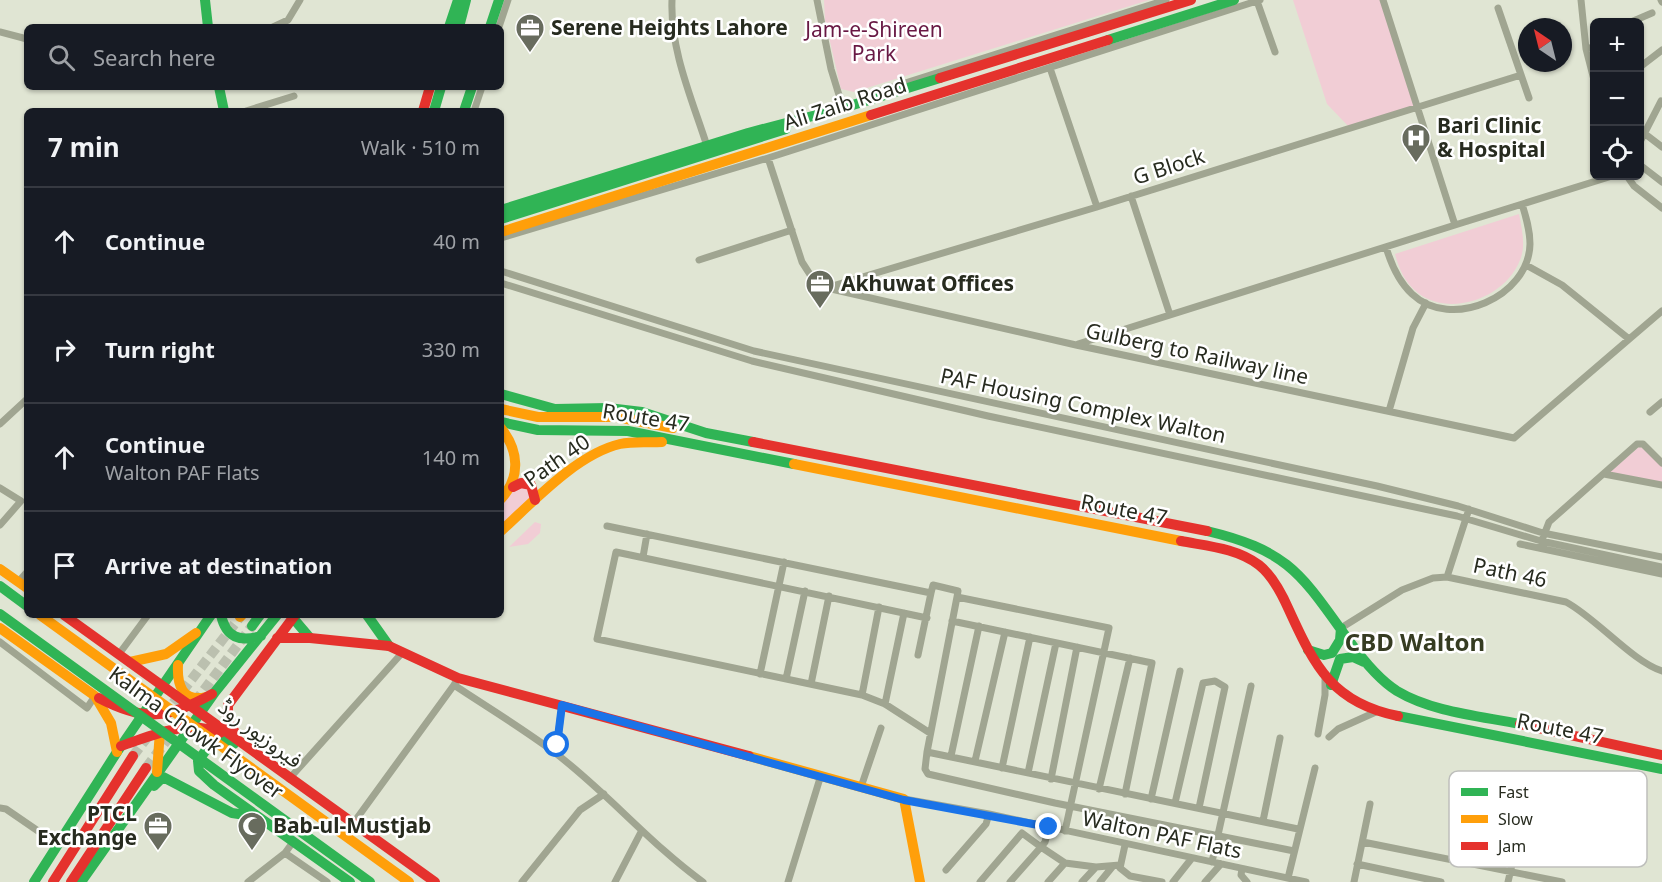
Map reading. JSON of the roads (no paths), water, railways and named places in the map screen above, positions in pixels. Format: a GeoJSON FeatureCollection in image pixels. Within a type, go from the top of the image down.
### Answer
{"type":"FeatureCollection","features":[{"type":"Feature","properties":{"kind":"main road"},"geometry":{"type":"LineString","coordinates":[[205,0],[208,24]]}},
{"type":"Feature","properties":{"kind":"main road"},"geometry":{"type":"LineString","coordinates":[[450,24],[458,0]]}},
{"type":"Feature","properties":{"kind":"main road"},"geometry":{"type":"LineString","coordinates":[[460,24],[466,0]]}},
{"type":"Feature","properties":{"kind":"main road"},"geometry":{"type":"LineString","coordinates":[[491,24],[499,0]]}},
{"type":"Feature","properties":{"kind":"main road","name":"Ali Zaib Road"},"geometry":{"type":"LineString","coordinates":[[504,209],[707,146],[843,108],[1191,0]]}},
{"type":"Feature","properties":{"kind":"main road","name":"Ali Zaib Road"},"geometry":{"type":"LineString","coordinates":[[504,231],[1234,0]]}},
{"type":"Feature","properties":{"kind":"main road"},"geometry":{"type":"LineString","coordinates":[[220,90],[223,108]]}},
{"type":"Feature","properties":{"kind":"main road"},"geometry":{"type":"LineString","coordinates":[[424,108],[429,90]]}},
{"type":"Feature","properties":{"kind":"main road"},"geometry":{"type":"LineString","coordinates":[[435,108],[440,90]]}},
{"type":"Feature","properties":{"kind":"main road"},"geometry":{"type":"LineString","coordinates":[[465,108],[471,90]]}},
{"type":"Feature","properties":{"kind":"main road"},"geometry":{"type":"LineString","coordinates":[[504,218],[745,144],[843,108]]}},
{"type":"Feature","properties":{"kind":"main road","name":"Route 47"},"geometry":{"type":"LineString","coordinates":[[504,395],[555,409],[608,408],[642,412],[706,433],[1198,529],[1240,540],[1262,547],[1280,558],[1305,579],[1364,662],[1381,681],[1399,695],[1418,702],[1662,755]]}},
{"type":"Feature","properties":{"kind":"main road"},"geometry":{"type":"LineString","coordinates":[[504,410],[532,417],[555,419],[598,416],[622,418],[706,433]]}},
{"type":"Feature","properties":{"kind":"main road","name":"Route 47"},"geometry":{"type":"LineString","coordinates":[[504,423],[538,430],[616,429],[1235,552],[1260,566],[1269,576],[1280,592],[1308,650],[1328,681],[1347,699],[1378,711],[1662,769]]}},
{"type":"Feature","properties":{"kind":"main road","name":"Path 40"},"geometry":{"type":"LineString","coordinates":[[504,434],[515,454],[513,487],[504,495]]}},
{"type":"Feature","properties":{"kind":"main road","name":"Path 40"},"geometry":{"type":"LineString","coordinates":[[504,528],[535,500],[594,457],[617,445],[681,442]]}},
{"type":"Feature","properties":{"kind":"main road"},"geometry":{"type":"LineString","coordinates":[[513,487],[521,483],[531,485],[535,500]]}},
{"type":"Feature","properties":{"kind":"main road"},"geometry":{"type":"LineString","coordinates":[[0,569],[22,585]]}},
{"type":"Feature","properties":{"kind":"main road"},"geometry":{"type":"LineString","coordinates":[[0,586],[24,604]]}},
{"type":"Feature","properties":{"kind":"main road","name":"Kalma Chowk Flyover"},"geometry":{"type":"LineString","coordinates":[[0,614],[370,882]]}},
{"type":"Feature","properties":{"kind":"main road","name":"Kalma Chowk Flyover"},"geometry":{"type":"LineString","coordinates":[[44,618],[409,882]]}},
{"type":"Feature","properties":{"kind":"main road","name":"فیروزپور روڈ"},"geometry":{"type":"LineString","coordinates":[[68,618],[352,825],[435,882]]}},
{"type":"Feature","properties":{"kind":"main road"},"geometry":{"type":"LineString","coordinates":[[34,882],[119,749],[209,618]]}},
{"type":"Feature","properties":{"kind":"main road"},"geometry":{"type":"LineString","coordinates":[[222,618],[225,628],[236,639],[244,641],[261,636]]}},
{"type":"Feature","properties":{"kind":"main road"},"geometry":{"type":"LineString","coordinates":[[252,626],[258,618]]}},
{"type":"Feature","properties":{"kind":"main road"},"geometry":{"type":"LineString","coordinates":[[0,628],[95,696],[127,713],[162,716],[195,710],[215,692],[275,618]]}},
{"type":"Feature","properties":{"kind":"main road"},"geometry":{"type":"LineString","coordinates":[[259,756],[229,726],[226,713],[228,705],[292,618]]}},
{"type":"Feature","properties":{"kind":"main road"},"geometry":{"type":"LineString","coordinates":[[295,618],[310,638]]}},
{"type":"Feature","properties":{"kind":"main road"},"geometry":{"type":"LineString","coordinates":[[370,618],[388,646]]}},
{"type":"Feature","properties":{"kind":"main road"},"geometry":{"type":"LineString","coordinates":[[1308,650],[1324,655],[1332,653],[1338,647],[1341,628]]}},
{"type":"Feature","properties":{"kind":"main road"},"geometry":{"type":"LineString","coordinates":[[130,662],[154,661],[166,656],[202,629]]}},
{"type":"Feature","properties":{"kind":"main road"},"geometry":{"type":"LineString","coordinates":[[277,638],[310,638],[388,646],[456,682],[562,705],[821,775],[904,800],[920,882]]}},
{"type":"Feature","properties":{"kind":"main road"},"geometry":{"type":"LineString","coordinates":[[1328,681],[1340,659],[1347,657],[1364,662]]}},
{"type":"Feature","properties":{"kind":"main road"},"geometry":{"type":"LineString","coordinates":[[178,665],[177,682],[184,693],[202,698],[215,692]]}},
{"type":"Feature","properties":{"kind":"main road"},"geometry":{"type":"LineString","coordinates":[[157,774],[164,686]]}},
{"type":"Feature","properties":{"kind":"main road"},"geometry":{"type":"LineString","coordinates":[[95,696],[111,723],[119,749]]}},
{"type":"Feature","properties":{"kind":"main road"},"geometry":{"type":"LineString","coordinates":[[81,882],[191,726],[195,710]]}},
{"type":"Feature","properties":{"kind":"main road"},"geometry":{"type":"LineString","coordinates":[[119,749],[191,726],[210,728],[259,756]]}},
{"type":"Feature","properties":{"kind":"main road"},"geometry":{"type":"LineString","coordinates":[[259,756],[224,739],[217,739],[198,761],[202,775],[255,816],[350,882]]}},
{"type":"Feature","properties":{"kind":"main road"},"geometry":{"type":"LineString","coordinates":[[53,882],[133,756]]}},
{"type":"Feature","properties":{"kind":"main road"},"geometry":{"type":"LineString","coordinates":[[71,882],[147,768]]}},
{"type":"Feature","properties":{"kind":"main road"},"geometry":{"type":"LineString","coordinates":[[116,831],[164,777],[232,813],[255,816]]}},
{"type":"Feature","properties":{"kind":"street"},"geometry":{"type":"LineString","coordinates":[[279,24],[288,20],[300,0]]}},
{"type":"Feature","properties":{"kind":"street"},"geometry":{"type":"LineString","coordinates":[[501,24],[508,0]]}},
{"type":"Feature","properties":{"kind":"street"},"geometry":{"type":"LineString","coordinates":[[672,0],[672,21],[679,59],[707,146]]}},
{"type":"Feature","properties":{"kind":"street"},"geometry":{"type":"LineString","coordinates":[[817,0],[831,69],[843,108],[861,98],[1166,0]]}},
{"type":"Feature","properties":{"kind":"street"},"geometry":{"type":"LineString","coordinates":[[504,237],[768,158],[1259,0],[1275,52]]}},
{"type":"Feature","properties":{"kind":"street"},"geometry":{"type":"LineString","coordinates":[[1383,0],[1455,225]]}},
{"type":"Feature","properties":{"kind":"street"},"geometry":{"type":"LineString","coordinates":[[1581,0],[1580,19],[1592,72]]}},
{"type":"Feature","properties":{"kind":"street"},"geometry":{"type":"LineString","coordinates":[[1498,8],[1528,98]]}},
{"type":"Feature","properties":{"kind":"street"},"geometry":{"type":"LineString","coordinates":[[1640,18],[1652,13]]}},
{"type":"Feature","properties":{"kind":"street"},"geometry":{"type":"LineString","coordinates":[[0,32],[24,38]]}},
{"type":"Feature","properties":{"kind":"street"},"geometry":{"type":"LineString","coordinates":[[1586,49],[1590,48]]}},
{"type":"Feature","properties":{"kind":"street"},"geometry":{"type":"LineString","coordinates":[[1644,64],[1662,50]]}},
{"type":"Feature","properties":{"kind":"street"},"geometry":{"type":"LineString","coordinates":[[1050,68],[1097,207]]}},
{"type":"Feature","properties":{"kind":"street","name":"G Block"},"geometry":{"type":"LineString","coordinates":[[826,288],[1097,207],[1417,105],[1521,75]]}},
{"type":"Feature","properties":{"kind":"street"},"geometry":{"type":"LineString","coordinates":[[475,108],[481,90]]}},
{"type":"Feature","properties":{"kind":"street"},"geometry":{"type":"LineString","coordinates":[[256,108],[294,96]]}},
{"type":"Feature","properties":{"kind":"street"},"geometry":{"type":"LineString","coordinates":[[1644,127],[1661,101]]}},
{"type":"Feature","properties":{"kind":"street"},"geometry":{"type":"LineString","coordinates":[[1644,134],[1662,147]]}},
{"type":"Feature","properties":{"kind":"street"},"geometry":{"type":"LineString","coordinates":[[768,158],[802,262],[811,276],[826,288]]}},
{"type":"Feature","properties":{"kind":"street"},"geometry":{"type":"LineString","coordinates":[[1644,168],[1662,182]]}},
{"type":"Feature","properties":{"kind":"street"},"geometry":{"type":"LineString","coordinates":[[1076,345],[1599,180]]}},
{"type":"Feature","properties":{"kind":"street"},"geometry":{"type":"LineString","coordinates":[[1630,180],[1662,208]]}},
{"type":"Feature","properties":{"kind":"street"},"geometry":{"type":"LineString","coordinates":[[1131,196],[1170,315]]}},
{"type":"Feature","properties":{"kind":"street"},"geometry":{"type":"LineString","coordinates":[[1386,247],[1401,282],[1413,296],[1426,303],[1463,309],[1486,303],[1510,288],[1526,265],[1530,246],[1529,228],[1522,204]]}},
{"type":"Feature","properties":{"kind":"street"},"geometry":{"type":"LineString","coordinates":[[699,260],[792,230]]}},
{"type":"Feature","properties":{"kind":"street"},"geometry":{"type":"LineString","coordinates":[[1526,265],[1539,270],[1562,285],[1629,339]]}},
{"type":"Feature","properties":{"kind":"street","name":"PAF Housing Complex Walton"},"geometry":{"type":"LineString","coordinates":[[504,272],[754,351],[1377,486],[1469,509],[1541,541],[1662,557]]}},
{"type":"Feature","properties":{"kind":"street","name":"PAF Housing Complex Walton"},"geometry":{"type":"LineString","coordinates":[[504,284],[752,361],[988,416],[1465,518],[1541,541],[1662,567]]}},
{"type":"Feature","properties":{"kind":"street","name":"Gulberg to Railway line"},"geometry":{"type":"LineString","coordinates":[[826,288],[1076,345],[1514,438],[1662,311]]}},
{"type":"Feature","properties":{"kind":"street"},"geometry":{"type":"LineString","coordinates":[[1389,411],[1413,328],[1426,303]]}},
{"type":"Feature","properties":{"kind":"street"},"geometry":{"type":"LineString","coordinates":[[0,424],[24,402]]}},
{"type":"Feature","properties":{"kind":"street"},"geometry":{"type":"LineString","coordinates":[[1650,412],[1662,402]]}},
{"type":"Feature","properties":{"kind":"street"},"geometry":{"type":"LineString","coordinates":[[1541,541],[1549,522],[1641,443],[1662,463]]}},
{"type":"Feature","properties":{"kind":"street"},"geometry":{"type":"LineString","coordinates":[[1604,474],[1662,485]]}},
{"type":"Feature","properties":{"kind":"street"},"geometry":{"type":"LineString","coordinates":[[0,488],[21,501],[0,525]]}},
{"type":"Feature","properties":{"kind":"street"},"geometry":{"type":"LineString","coordinates":[[1447,577],[1469,509]]}},
{"type":"Feature","properties":{"kind":"street"},"geometry":{"type":"LineString","coordinates":[[608,526],[931,593]]}},
{"type":"Feature","properties":{"kind":"street"},"geometry":{"type":"LineString","coordinates":[[643,557],[648,534]]}},
{"type":"Feature","properties":{"kind":"street"},"geometry":{"type":"LineString","coordinates":[[1520,544],[1541,541],[1662,574]]}},
{"type":"Feature","properties":{"kind":"street"},"geometry":{"type":"LineString","coordinates":[[927,618],[616,552],[597,639],[862,695],[885,704],[930,732]]}},
{"type":"Feature","properties":{"kind":"street"},"geometry":{"type":"LineString","coordinates":[[760,674],[784,562]]}},
{"type":"Feature","properties":{"kind":"street","name":"Path 46"},"geometry":{"type":"LineString","coordinates":[[1341,628],[1418,581],[1447,577],[1566,602],[1580,610],[1642,659],[1662,671]]}},
{"type":"Feature","properties":{"kind":"street"},"geometry":{"type":"LineString","coordinates":[[918,655],[933,585],[958,591],[927,752],[925,769],[933,777],[1294,850]]}},
{"type":"Feature","properties":{"kind":"street"},"geometry":{"type":"LineString","coordinates":[[786,679],[805,591]]}},
{"type":"Feature","properties":{"kind":"street"},"geometry":{"type":"LineString","coordinates":[[811,684],[829,596]]}},
{"type":"Feature","properties":{"kind":"street"},"geometry":{"type":"LineString","coordinates":[[957,597],[1109,628],[1065,831]]}},
{"type":"Feature","properties":{"kind":"street"},"geometry":{"type":"LineString","coordinates":[[862,695],[879,607]]}},
{"type":"Feature","properties":{"kind":"street"},"geometry":{"type":"LineString","coordinates":[[885,704],[904,613]]}},
{"type":"Feature","properties":{"kind":"street"},"geometry":{"type":"LineString","coordinates":[[119,654],[146,618]]}},
{"type":"Feature","properties":{"kind":"street"},"geometry":{"type":"LineString","coordinates":[[952,621],[1150,662],[1152,664],[1125,794]]}},
{"type":"Feature","properties":{"kind":"street"},"geometry":{"type":"LineString","coordinates":[[951,756],[979,626]]}},
{"type":"Feature","properties":{"kind":"street"},"geometry":{"type":"LineString","coordinates":[[975,761],[1005,632]]}},
{"type":"Feature","properties":{"kind":"street"},"geometry":{"type":"LineString","coordinates":[[1002,768],[1030,637]]}},
{"type":"Feature","properties":{"kind":"street"},"geometry":{"type":"LineString","coordinates":[[0,642],[87,708],[95,696]]}},
{"type":"Feature","properties":{"kind":"street"},"geometry":{"type":"LineString","coordinates":[[1028,773],[1056,643]]}},
{"type":"Feature","properties":{"kind":"street"},"geometry":{"type":"LineString","coordinates":[[1051,779],[1077,647]]}},
{"type":"Feature","properties":{"kind":"street"},"geometry":{"type":"LineString","coordinates":[[289,779],[402,653]]}},
{"type":"Feature","properties":{"kind":"street"},"geometry":{"type":"LineString","coordinates":[[1099,789],[1130,658]]}},
{"type":"Feature","properties":{"kind":"street"},"geometry":{"type":"LineString","coordinates":[[1151,799],[1180,671]]}},
{"type":"Feature","properties":{"kind":"street"},"geometry":{"type":"LineString","coordinates":[[1175,803],[1203,683],[1215,681],[1225,687],[1199,808]]}},
{"type":"Feature","properties":{"kind":"street"},"geometry":{"type":"LineString","coordinates":[[1318,734],[1328,681]]}},
{"type":"Feature","properties":{"kind":"street"},"geometry":{"type":"LineString","coordinates":[[352,825],[456,682],[554,752],[604,794],[641,832],[703,882]]}},
{"type":"Feature","properties":{"kind":"street"},"geometry":{"type":"LineString","coordinates":[[1212,862],[1251,686]]}},
{"type":"Feature","properties":{"kind":"street"},"geometry":{"type":"LineString","coordinates":[[554,752],[562,705]]}},
{"type":"Feature","properties":{"kind":"street"},"geometry":{"type":"LineString","coordinates":[[1329,737],[1338,729],[1378,711]]}},
{"type":"Feature","properties":{"kind":"street"},"geometry":{"type":"LineString","coordinates":[[861,787],[881,728]]}},
{"type":"Feature","properties":{"kind":"street"},"geometry":{"type":"LineString","coordinates":[[1263,821],[1280,738]]}},
{"type":"Feature","properties":{"kind":"street"},"geometry":{"type":"LineString","coordinates":[[927,752],[1299,829]]}},
{"type":"Feature","properties":{"kind":"street"},"geometry":{"type":"LineString","coordinates":[[1288,878],[1315,768]]}},
{"type":"Feature","properties":{"kind":"street"},"geometry":{"type":"LineString","coordinates":[[788,882],[821,775]]}},
{"type":"Feature","properties":{"kind":"street"},"geometry":{"type":"LineString","coordinates":[[522,882],[580,810],[604,794]]}},
{"type":"Feature","properties":{"kind":"street","name":"Walton PAF Flats"},"geometry":{"type":"LineString","coordinates":[[904,800],[989,814],[1306,882]]}},
{"type":"Feature","properties":{"kind":"street"},"geometry":{"type":"LineString","coordinates":[[1354,882],[1370,804]]}},
{"type":"Feature","properties":{"kind":"street"},"geometry":{"type":"LineString","coordinates":[[0,808],[6,809],[57,844]]}},
{"type":"Feature","properties":{"kind":"street"},"geometry":{"type":"LineString","coordinates":[[946,870],[986,824],[989,814]]}},
{"type":"Feature","properties":{"kind":"street"},"geometry":{"type":"LineString","coordinates":[[1011,882],[1045,842],[1049,827]]}},
{"type":"Feature","properties":{"kind":"street"},"geometry":{"type":"LineString","coordinates":[[615,882],[641,832]]}},
{"type":"Feature","properties":{"kind":"street"},"geometry":{"type":"LineString","coordinates":[[980,882],[1022,833],[1065,863],[1096,867],[1117,865],[1133,879],[1162,882]]}},
{"type":"Feature","properties":{"kind":"street"},"geometry":{"type":"LineString","coordinates":[[248,882],[285,853],[293,842]]}},
{"type":"Feature","properties":{"kind":"street"},"geometry":{"type":"LineString","coordinates":[[1363,842],[1449,860]]}},
{"type":"Feature","properties":{"kind":"street"},"geometry":{"type":"LineString","coordinates":[[1100,882],[1117,865],[1125,845]]}},
{"type":"Feature","properties":{"kind":"street"},"geometry":{"type":"LineString","coordinates":[[285,853],[327,882]]}},
{"type":"Feature","properties":{"kind":"street"},"geometry":{"type":"LineString","coordinates":[[1173,882],[1192,858]]}},
{"type":"Feature","properties":{"kind":"street"},"geometry":{"type":"LineString","coordinates":[[1048,882],[1065,863]]}},
{"type":"Feature","properties":{"kind":"street"},"geometry":{"type":"LineString","coordinates":[[1205,882],[1221,864]]}},
{"type":"Feature","properties":{"kind":"street"},"geometry":{"type":"LineString","coordinates":[[1357,864],[1441,882]]}},
{"type":"Feature","properties":{"kind":"street"},"geometry":{"type":"LineString","coordinates":[[1082,882],[1096,867]]}},
{"type":"Feature","properties":{"kind":"street"},"geometry":{"type":"LineString","coordinates":[[1486,867],[1562,882]]}},
{"type":"Feature","properties":{"kind":"street"},"geometry":{"type":"LineString","coordinates":[[1508,882],[1511,867]]}},
{"type":"Feature","properties":{"kind":"street"},"geometry":{"type":"LineString","coordinates":[[1242,869],[1241,875],[1247,882]]}},
{"type":"Feature","properties":{"kind":"tunnel"},"geometry":{"type":"LineString","coordinates":[[164,715],[239,618]]}},
{"type":"Feature","properties":{"kind":"tunnel"},"geometry":{"type":"LineString","coordinates":[[195,702],[252,626]]}},
{"type":"Feature","properties":{"kind":"tunnel"},"geometry":{"type":"LineString","coordinates":[[146,768],[175,729]]}},
{"type":"Feature","properties":{"kind":"tunnel"},"geometry":{"type":"LineString","coordinates":[[133,756],[149,735]]}},
{"type":"Feature","properties":{"kind":"place","name":"Serene Heights Lahore"},"geometry":{"type":"Point","coordinates":[530,54]}},
{"type":"Feature","properties":{"kind":"place","name":"Bari Clinic & Hospital"},"geometry":{"type":"Point","coordinates":[1416,164]}},
{"type":"Feature","properties":{"kind":"place","name":"Akhuwat Offices"},"geometry":{"type":"Point","coordinates":[820,310]}},
{"type":"Feature","properties":{"kind":"place","name":"PTCL Exchange"},"geometry":{"type":"Point","coordinates":[158,852]}},
{"type":"Feature","properties":{"kind":"place","name":"Bab-ul-Mustjab"},"geometry":{"type":"Point","coordinates":[252,852]}},
{"type":"Feature","properties":{"kind":"district","name":"CBD Walton"},"geometry":{"type":"Point","coordinates":[1415,643]}},
{"type":"Feature","properties":{"kind":"park label","name":"Jam-e-Shireen Park"},"geometry":{"type":"Point","coordinates":[874,42]}}]}
